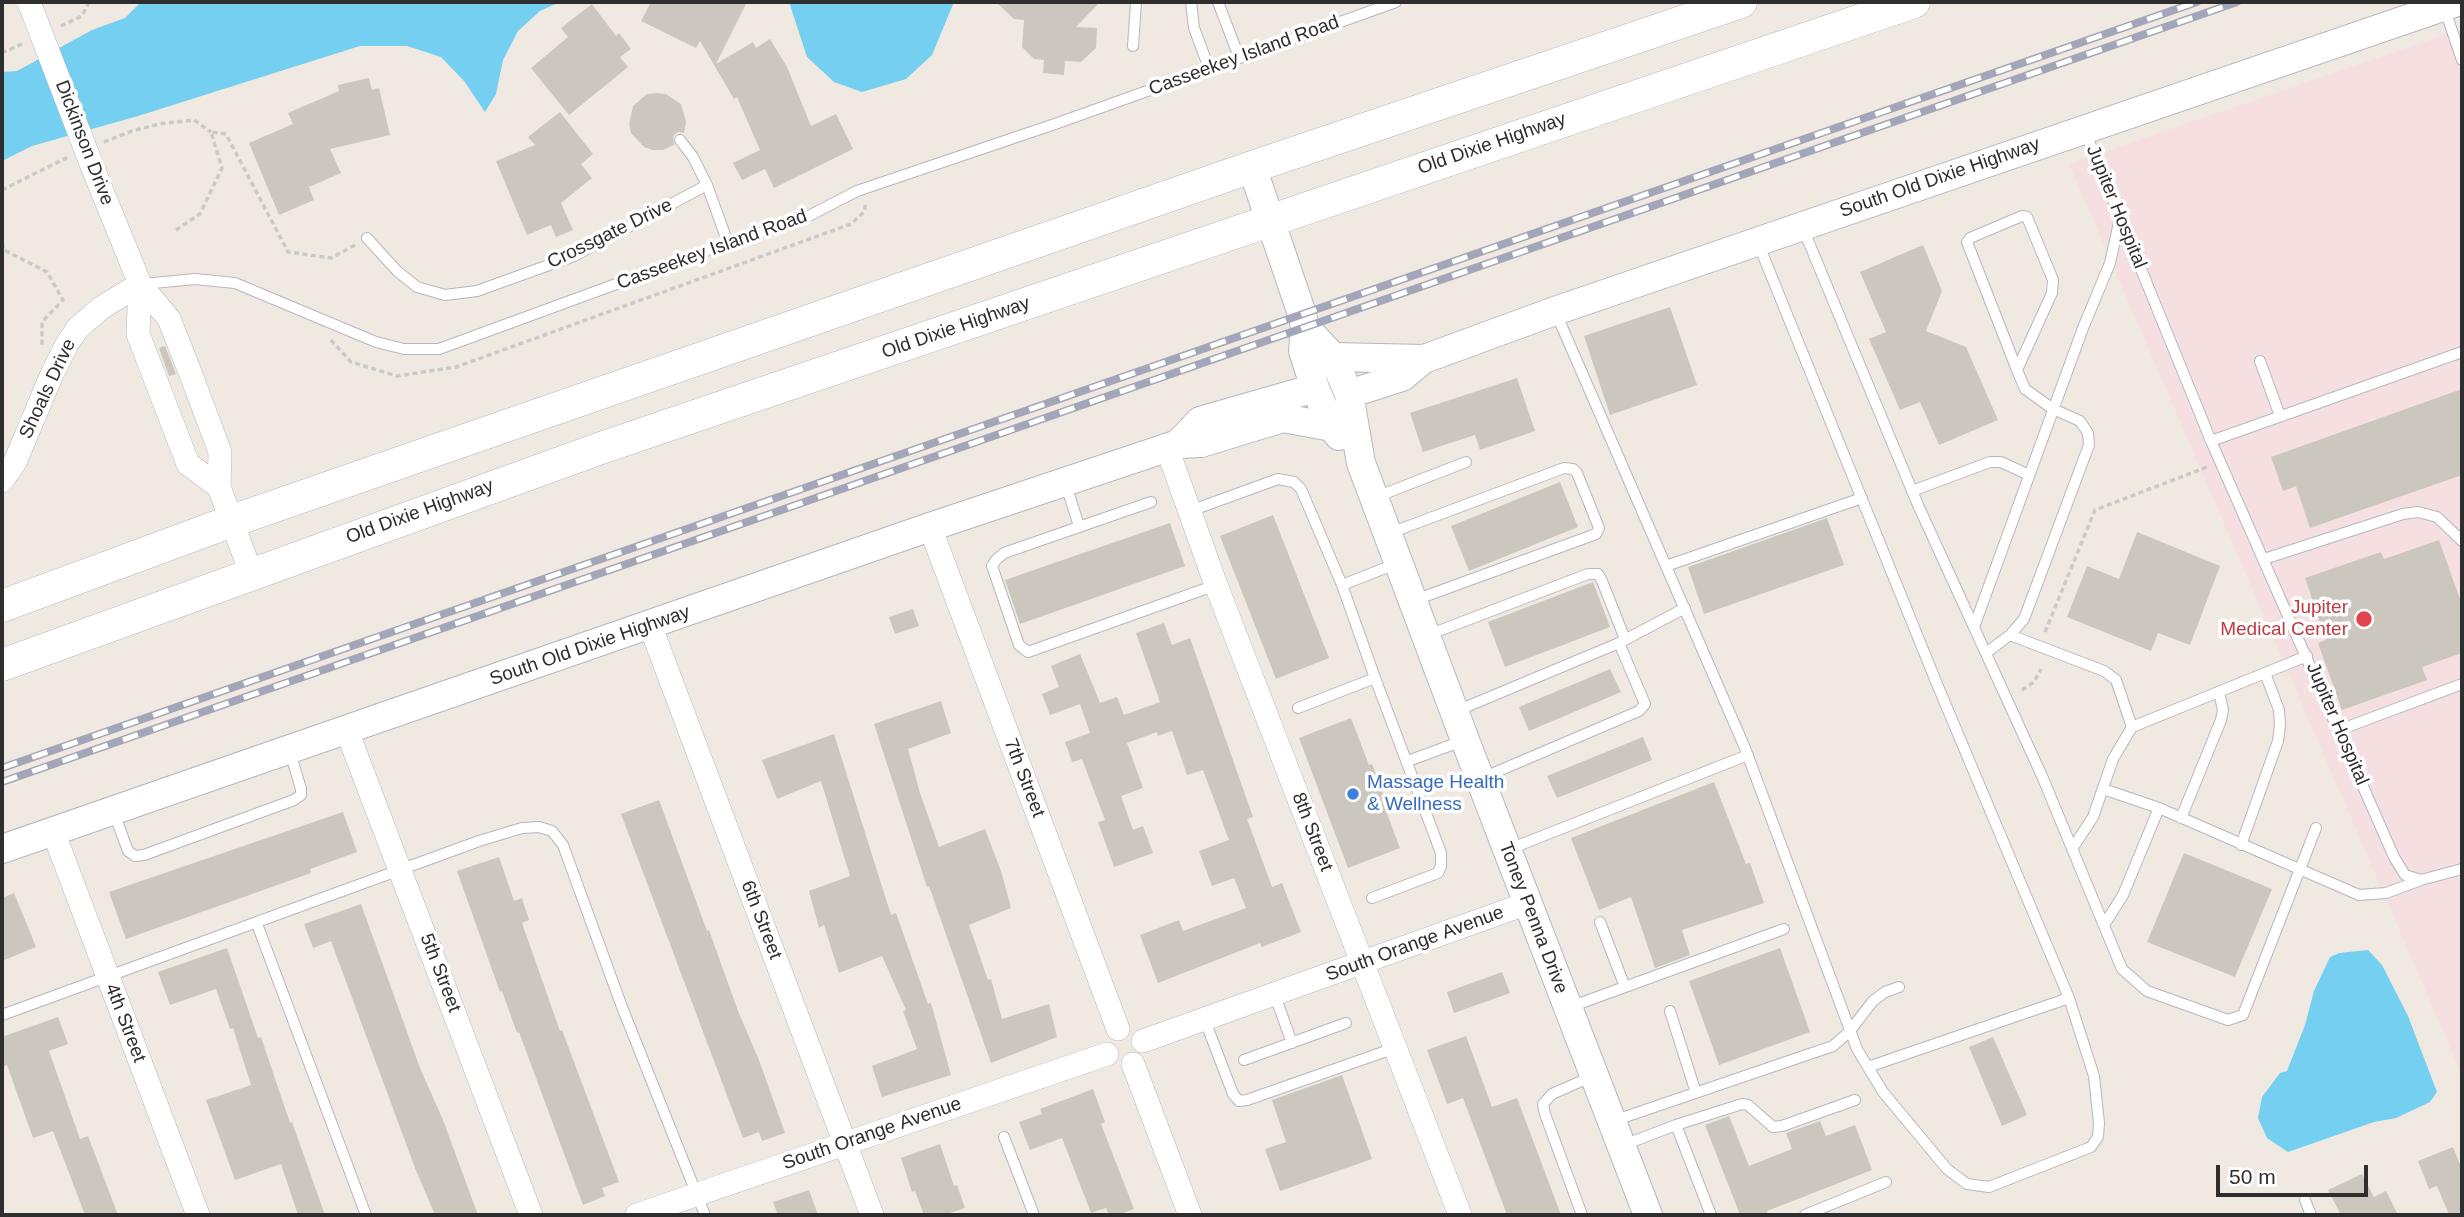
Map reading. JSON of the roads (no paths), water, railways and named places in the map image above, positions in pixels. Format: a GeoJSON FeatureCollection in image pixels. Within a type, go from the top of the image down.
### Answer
{"type":"FeatureCollection","features":[{"type":"Feature","properties":{"kind":"main road"},"geometry":{"type":"LineString","coordinates":[[2,606],[232,522],[1252,167],[1741,2]]}},
{"type":"Feature","properties":{"kind":"main road","name":"Old Dixie Highway"},"geometry":{"type":"LineString","coordinates":[[2,665],[614,443],[1914,2]]}},
{"type":"Feature","properties":{"kind":"street","name":"Dickinson Drive"},"geometry":{"type":"LineString","coordinates":[[29,2],[140,284],[169,319],[197,391],[220,452],[219,487],[251,573]]}},
{"type":"Feature","properties":{"kind":"street","name":"South Old Dixie Highway"},"geometry":{"type":"LineString","coordinates":[[1349,394],[1402,377],[1424,359],[1555,311],[2450,4]]}},
{"type":"Feature","properties":{"kind":"street","name":"Toney Penna Drive"},"geometry":{"type":"LineString","coordinates":[[1252,167],[1305,327],[1303,351],[1315,388],[1332,427],[1361,463]]}},
{"type":"Feature","properties":{"kind":"street","name":"Dickinson Drive"},"geometry":{"type":"LineString","coordinates":[[140,284],[138,334],[188,464],[219,487]]}},
{"type":"Feature","properties":{"kind":"street","name":"Shoals Drive"},"geometry":{"type":"LineString","coordinates":[[2,481],[15,462],[62,354],[78,328],[101,308],[140,284]]}},
{"type":"Feature","properties":{"kind":"street","name":"Toney Penna Drive"},"geometry":{"type":"LineString","coordinates":[[1305,327],[1333,357],[1349,394],[1361,463],[1648,1215]]}},
{"type":"Feature","properties":{"kind":"street","name":"South Old Dixie Highway"},"geometry":{"type":"LineString","coordinates":[[1333,357],[1424,359]]}},
{"type":"Feature","properties":{"kind":"street"},"geometry":{"type":"LineString","coordinates":[[163,399],[176,386],[187,384],[197,391]]}},
{"type":"Feature","properties":{"kind":"street","name":"South Old Dixie Highway"},"geometry":{"type":"LineString","coordinates":[[1172,446],[1200,421],[1315,388]]}},
{"type":"Feature","properties":{"kind":"street","name":"South Old Dixie Highway"},"geometry":{"type":"LineString","coordinates":[[2,849],[930,527],[1172,446],[1201,443],[1283,418],[1332,427]]}},
{"type":"Feature","properties":{"kind":"street","name":"8th Street"},"geometry":{"type":"LineString","coordinates":[[1172,446],[1190,511],[1216,584],[1460,1215]]}},
{"type":"Feature","properties":{"kind":"street","name":"7th Street"},"geometry":{"type":"LineString","coordinates":[[930,527],[1118,1029]]}},
{"type":"Feature","properties":{"kind":"street","name":"6th Street"},"geometry":{"type":"LineString","coordinates":[[650,625],[872,1215]]}},
{"type":"Feature","properties":{"kind":"street","name":"5th Street"},"geometry":{"type":"LineString","coordinates":[[347,731],[531,1215]]}},
{"type":"Feature","properties":{"kind":"street","name":"4th Street"},"geometry":{"type":"LineString","coordinates":[[53,831],[198,1215]]}},
{"type":"Feature","properties":{"kind":"street","name":"South Orange Avenue"},"geometry":{"type":"LineString","coordinates":[[1143,1041],[1528,903]]}},
{"type":"Feature","properties":{"kind":"street"},"geometry":{"type":"LineString","coordinates":[[1124,1027],[1136,1031],[1143,1041],[1143,1052],[1133,1064],[1121,1065],[1107,1054],[1108,1036],[1118,1029],[1124,1027]]}},
{"type":"Feature","properties":{"kind":"street","name":"South Orange Avenue"},"geometry":{"type":"LineString","coordinates":[[637,1215],[701,1205],[846,1143],[1107,1054]]}},
{"type":"Feature","properties":{"kind":"street"},"geometry":{"type":"LineString","coordinates":[[1133,1064],[1190,1215]]}},
{"type":"Feature","properties":{"kind":"lane"},"geometry":{"type":"LineString","coordinates":[[1133,47],[1136,2]]}},
{"type":"Feature","properties":{"kind":"lane"},"geometry":{"type":"LineString","coordinates":[[1191,2],[1194,28],[1209,68]]}},
{"type":"Feature","properties":{"kind":"lane"},"geometry":{"type":"LineString","coordinates":[[1218,2],[1239,57]]}},
{"type":"Feature","properties":{"kind":"lane","name":"Casseekey Island Road"},"geometry":{"type":"LineString","coordinates":[[140,284],[195,279],[235,283],[376,342],[404,349],[439,349],[728,243],[799,221],[857,191],[1055,124],[1396,2]]}},
{"type":"Feature","properties":{"kind":"lane"},"geometry":{"type":"LineString","coordinates":[[2450,4],[2462,60]]}},
{"type":"Feature","properties":{"kind":"lane","name":"Jupiter Hospital"},"geometry":{"type":"LineString","coordinates":[[2084,128],[2211,441],[2394,857],[2405,875],[2421,880]]}},
{"type":"Feature","properties":{"kind":"lane"},"geometry":{"type":"LineString","coordinates":[[680,140],[693,157],[707,185],[728,243]]}},
{"type":"Feature","properties":{"kind":"lane","name":"Crossgate Drive"},"geometry":{"type":"LineString","coordinates":[[368,238],[397,271],[417,287],[445,295],[477,290],[574,256],[707,185]]}},
{"type":"Feature","properties":{"kind":"lane"},"geometry":{"type":"LineString","coordinates":[[1986,653],[2010,635],[2024,619],[2089,445],[2088,433],[2080,421],[2053,409],[2025,389],[2017,370],[1966,242],[2022,216],[2027,218],[2053,280],[2052,293],[2017,370]]}},
{"type":"Feature","properties":{"kind":"lane"},"geometry":{"type":"LineString","coordinates":[[1973,626],[2110,263],[2121,217]]}},
{"type":"Feature","properties":{"kind":"lane"},"geometry":{"type":"LineString","coordinates":[[1802,225],[1912,491],[2042,776],[2122,970],[2147,991],[2228,1020],[2243,1015],[2316,828]]}},
{"type":"Feature","properties":{"kind":"lane"},"geometry":{"type":"LineString","coordinates":[[1555,311],[1748,755],[1849,1032],[1883,1092],[1947,1169],[1967,1184],[1989,1187],[2091,1147],[2098,1137],[2094,1076],[2069,998],[1758,241]]}},
{"type":"Feature","properties":{"kind":"lane"},"geometry":{"type":"LineString","coordinates":[[2211,441],[2462,352]]}},
{"type":"Feature","properties":{"kind":"lane"},"geometry":{"type":"LineString","coordinates":[[2260,361],[2280,416]]}},
{"type":"Feature","properties":{"kind":"lane"},"geometry":{"type":"LineString","coordinates":[[1374,498],[1466,462]]}},
{"type":"Feature","properties":{"kind":"lane"},"geometry":{"type":"LineString","coordinates":[[1912,491],[1990,462],[2001,462],[2029,475]]}},
{"type":"Feature","properties":{"kind":"lane"},"geometry":{"type":"LineString","coordinates":[[1387,534],[1564,468],[1577,472],[1599,528],[1597,534],[1413,601]]}},
{"type":"Feature","properties":{"kind":"lane"},"geometry":{"type":"LineString","coordinates":[[1190,511],[1278,479],[1294,482],[1301,489],[1342,585],[1441,853],[1438,873],[1372,898]]}},
{"type":"Feature","properties":{"kind":"lane"},"geometry":{"type":"LineString","coordinates":[[1065,482],[1079,526]]}},
{"type":"Feature","properties":{"kind":"lane"},"geometry":{"type":"LineString","coordinates":[[1666,566],[1862,498]]}},
{"type":"Feature","properties":{"kind":"lane"},"geometry":{"type":"LineString","coordinates":[[1151,502],[1004,553],[992,566],[1018,645],[1028,652],[1216,584]]}},
{"type":"Feature","properties":{"kind":"lane"},"geometry":{"type":"LineString","coordinates":[[2264,559],[2403,514],[2418,512],[2437,517],[2462,541]]}},
{"type":"Feature","properties":{"kind":"lane"},"geometry":{"type":"LineString","coordinates":[[1342,585],[1398,563]]}},
{"type":"Feature","properties":{"kind":"lane"},"geometry":{"type":"LineString","coordinates":[[1426,636],[1588,574],[1598,574],[1602,581],[1645,704],[1639,711],[1480,779]]}},
{"type":"Feature","properties":{"kind":"lane"},"geometry":{"type":"LineString","coordinates":[[1454,712],[1622,641],[1685,608]]}},
{"type":"Feature","properties":{"kind":"lane"},"geometry":{"type":"LineString","coordinates":[[2010,635],[2104,671],[2116,680],[2132,727]]}},
{"type":"Feature","properties":{"kind":"lane"},"geometry":{"type":"LineString","coordinates":[[2073,849],[2093,817],[2113,759],[2132,727],[2307,656]]}},
{"type":"Feature","properties":{"kind":"lane"},"geometry":{"type":"LineString","coordinates":[[2241,845],[2278,741],[2279,709],[2265,673]]}},
{"type":"Feature","properties":{"kind":"lane"},"geometry":{"type":"LineString","coordinates":[[1298,708],[1375,678]]}},
{"type":"Feature","properties":{"kind":"lane"},"geometry":{"type":"LineString","coordinates":[[2339,730],[2462,684]]}},
{"type":"Feature","properties":{"kind":"lane"},"geometry":{"type":"LineString","coordinates":[[2181,818],[2221,720],[2223,710],[2220,692]]}},
{"type":"Feature","properties":{"kind":"lane"},"geometry":{"type":"LineString","coordinates":[[1408,761],[1465,740]]}},
{"type":"Feature","properties":{"kind":"lane"},"geometry":{"type":"LineString","coordinates":[[113,810],[128,850],[135,856],[144,855],[294,800],[301,795],[290,750]]}},
{"type":"Feature","properties":{"kind":"lane"},"geometry":{"type":"LineString","coordinates":[[1507,850],[1748,755]]}},
{"type":"Feature","properties":{"kind":"lane"},"geometry":{"type":"LineString","coordinates":[[2103,789],[2159,808],[2359,895],[2386,894],[2421,880],[2462,869]]}},
{"type":"Feature","properties":{"kind":"lane"},"geometry":{"type":"LineString","coordinates":[[2104,925],[2123,895],[2159,808]]}},
{"type":"Feature","properties":{"kind":"lane"},"geometry":{"type":"LineString","coordinates":[[2,1015],[523,828],[540,827],[552,831],[563,845],[622,1007],[701,1205]]}},
{"type":"Feature","properties":{"kind":"lane"},"geometry":{"type":"LineString","coordinates":[[1600,922],[1625,986]]}},
{"type":"Feature","properties":{"kind":"lane"},"geometry":{"type":"LineString","coordinates":[[257,924],[366,1215]]}},
{"type":"Feature","properties":{"kind":"lane"},"geometry":{"type":"LineString","coordinates":[[1567,1008],[1784,929]]}},
{"type":"Feature","properties":{"kind":"lane"},"geometry":{"type":"LineString","coordinates":[[1616,1134],[1696,1093],[1833,1046],[1849,1032],[1873,1001],[1885,992],[1899,987]]}},
{"type":"Feature","properties":{"kind":"lane"},"geometry":{"type":"LineString","coordinates":[[1274,993],[1292,1042]]}},
{"type":"Feature","properties":{"kind":"lane"},"geometry":{"type":"LineString","coordinates":[[1868,1067],[2069,998]]}},
{"type":"Feature","properties":{"kind":"lane"},"geometry":{"type":"LineString","coordinates":[[1670,1011],[1696,1093]]}},
{"type":"Feature","properties":{"kind":"lane"},"geometry":{"type":"LineString","coordinates":[[1204,1018],[1238,1101],[1395,1048]]}},
{"type":"Feature","properties":{"kind":"lane"},"geometry":{"type":"LineString","coordinates":[[1244,1060],[1346,1023]]}},
{"type":"Feature","properties":{"kind":"lane"},"geometry":{"type":"LineString","coordinates":[[1582,1215],[1543,1104],[1552,1094],[1593,1076]]}},
{"type":"Feature","properties":{"kind":"lane"},"geometry":{"type":"LineString","coordinates":[[1616,1134],[1676,1125],[1742,1104],[1748,1105],[1773,1127],[1782,1126],[1855,1100]]}},
{"type":"Feature","properties":{"kind":"lane"},"geometry":{"type":"LineString","coordinates":[[1676,1125],[1711,1215]]}},
{"type":"Feature","properties":{"kind":"lane"},"geometry":{"type":"LineString","coordinates":[[1004,1137],[1034,1215]]}},
{"type":"Feature","properties":{"kind":"lane"},"geometry":{"type":"LineString","coordinates":[[1805,1215],[1886,1182]]}},
{"type":"Feature","properties":{"kind":"lane"},"geometry":{"type":"LineString","coordinates":[[2305,1200],[2311,1215]]}},
{"type":"Feature","properties":{"kind":"water"},"geometry":{"type":"Polygon","coordinates":[[[141,2],[560,2],[540,11],[518,31],[503,60],[496,94],[485,112],[464,81],[441,57],[407,46],[360,46],[138,116],[32,146],[2,161],[2,72],[17,71],[92,30],[125,18],[141,2]]]}},
{"type":"Feature","properties":{"kind":"water"},"geometry":{"type":"Polygon","coordinates":[[[789,2],[954,2],[932,55],[906,79],[862,92],[834,82],[807,57],[789,2]]]}},
{"type":"Feature","properties":{"kind":"water"},"geometry":{"type":"Polygon","coordinates":[[[2368,950],[2382,965],[2408,1016],[2437,1092],[2430,1102],[2396,1118],[2374,1122],[2288,1152],[2267,1138],[2258,1118],[2262,1097],[2280,1073],[2287,1071],[2305,1025],[2314,991],[2330,957],[2339,953],[2368,950]]]}},
{"type":"Feature","properties":{"kind":"railway"},"geometry":{"type":"LineString","coordinates":[[2,768],[2197,2]]}},
{"type":"Feature","properties":{"kind":"railway"},"geometry":{"type":"LineString","coordinates":[[2,782],[2237,2]]}},
{"type":"Feature","properties":{"kind":"place","name":"Jupiter Medical Center"},"geometry":{"type":"Point","coordinates":[2364,619]}},
{"type":"Feature","properties":{"kind":"place","name":"Massage Health & Wellness"},"geometry":{"type":"Point","coordinates":[1353,794]}}]}
